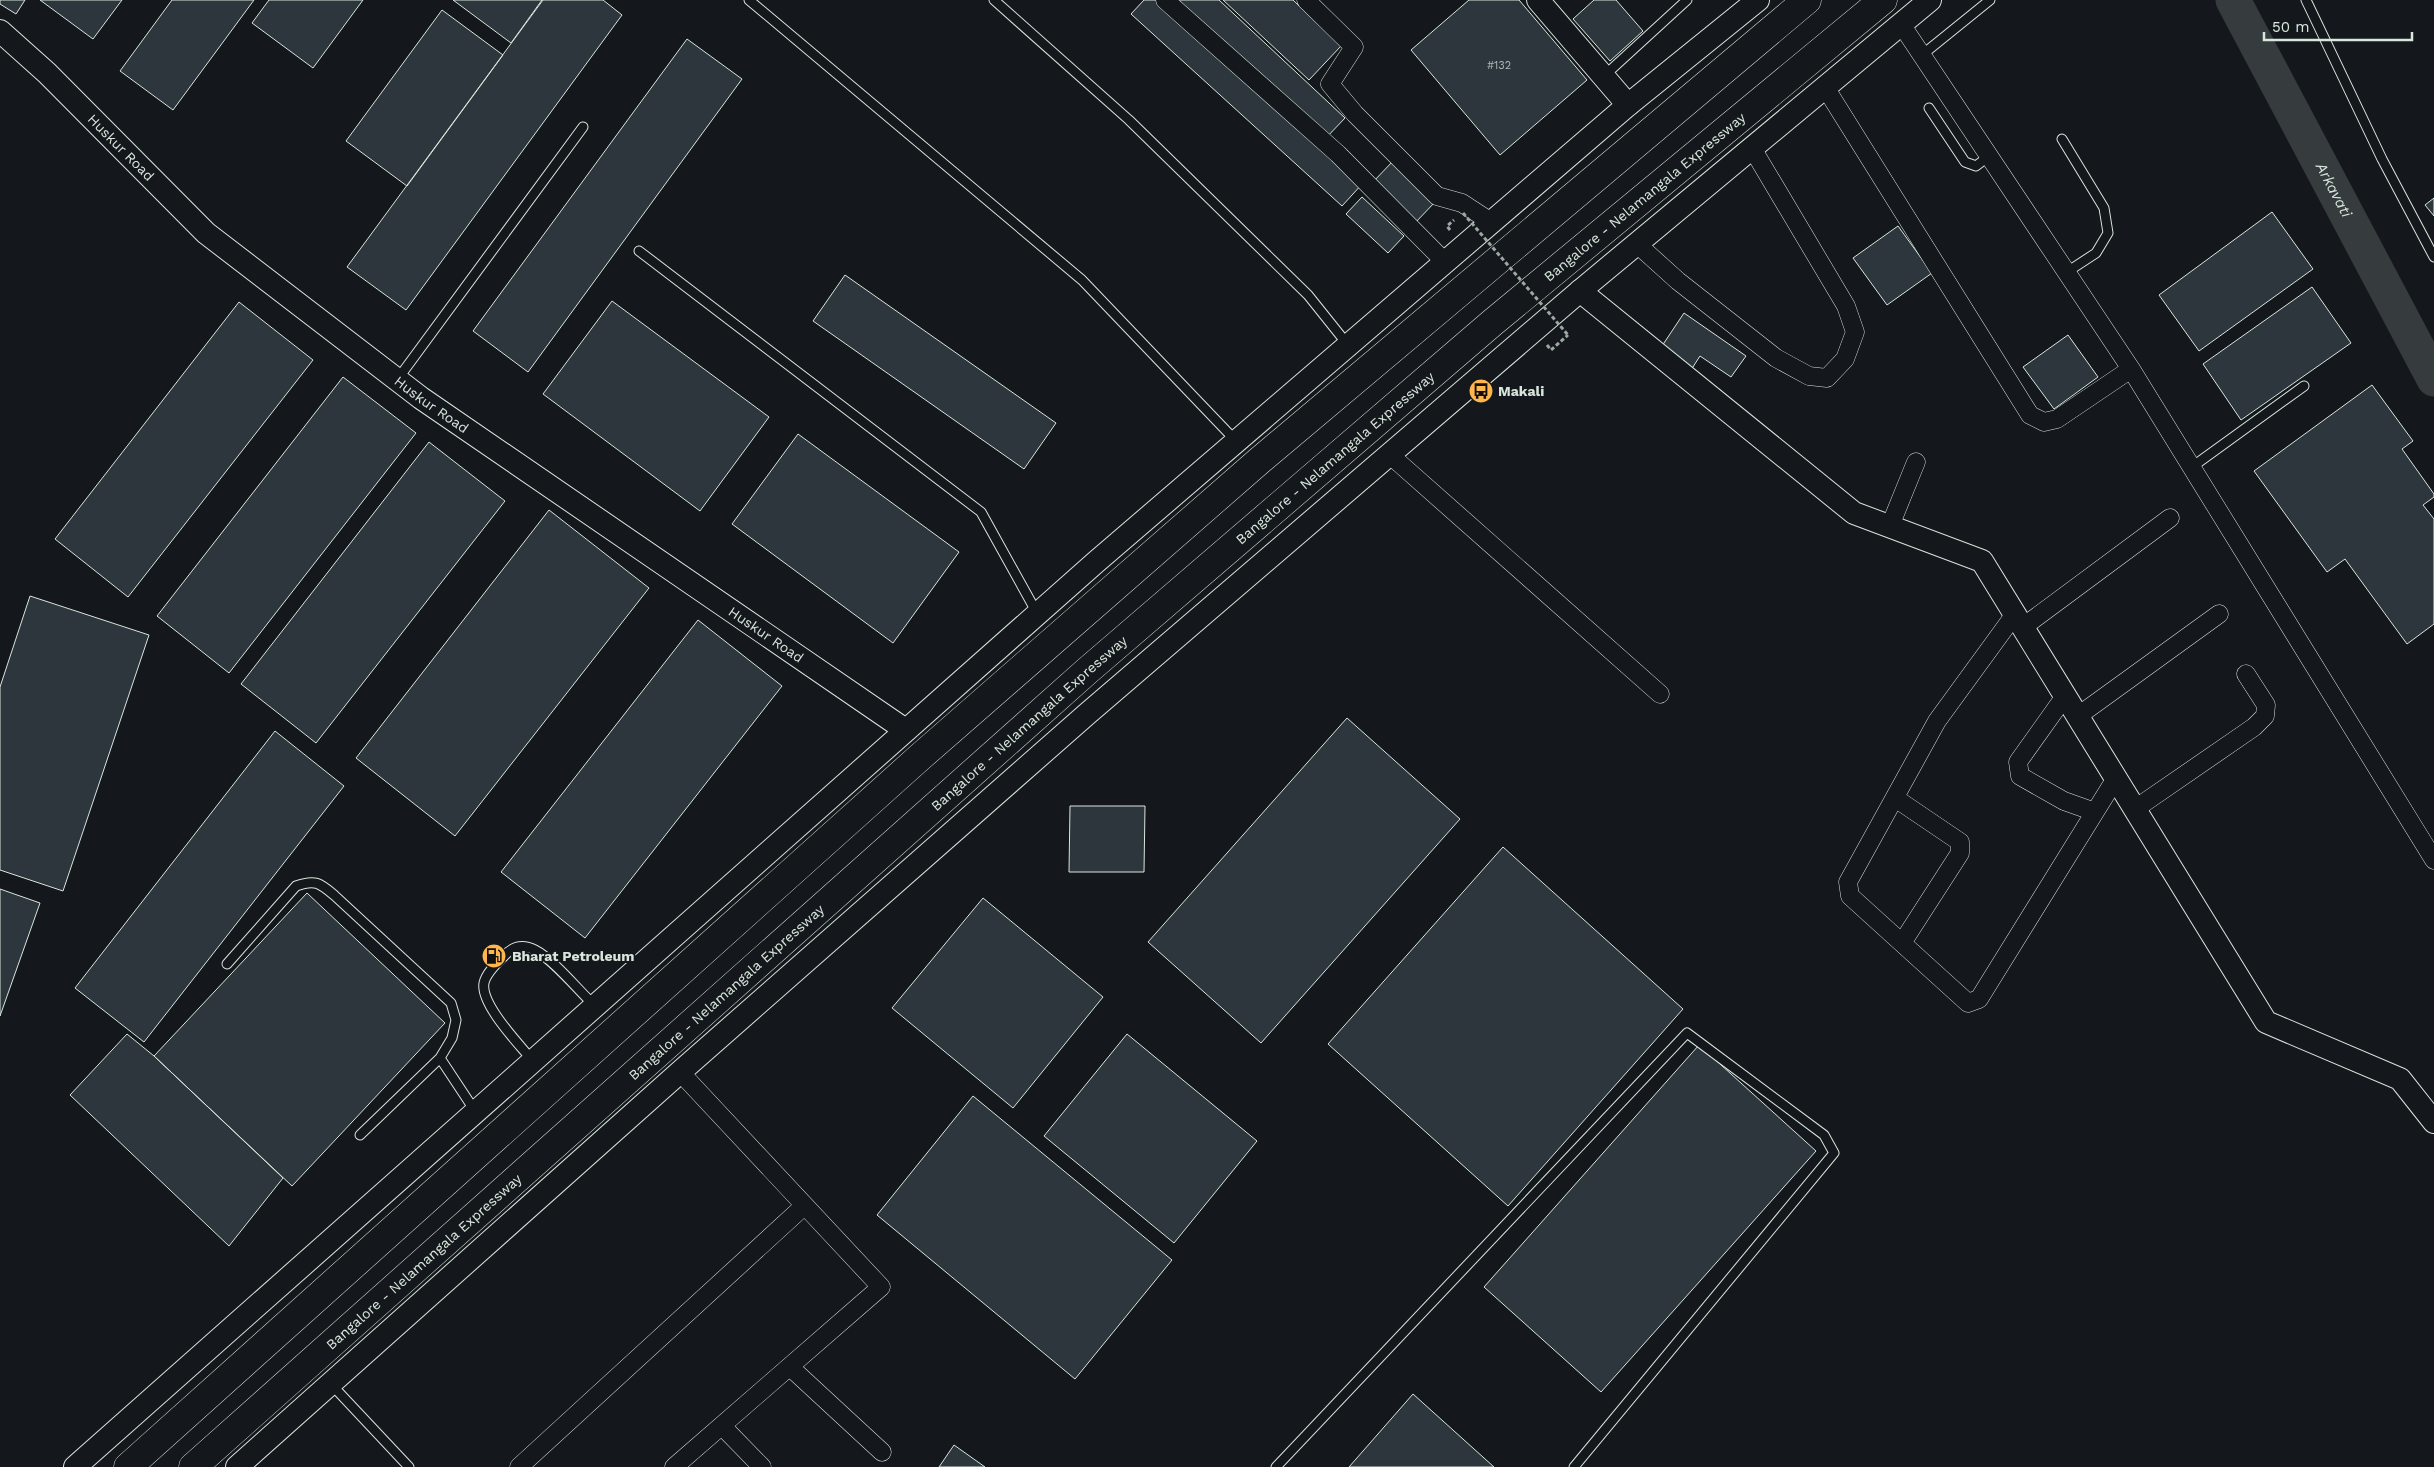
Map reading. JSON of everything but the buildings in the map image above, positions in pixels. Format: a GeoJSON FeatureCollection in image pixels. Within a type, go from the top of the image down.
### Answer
{"type":"FeatureCollection","features":[{"type":"Feature","properties":{"kind":"highway"},"geometry":{"type":"LineString","coordinates":[[128,1467],[927,750],[1258,461],[1807,0]]}},
{"type":"Feature","properties":{"kind":"highway","name":"Bangalore - Nelamangala Expressway"},"geometry":{"type":"LineString","coordinates":[[193,1467],[1124,638],[1492,323],[1884,0]]}},
{"type":"Feature","properties":{"kind":"street"},"geometry":{"type":"LineString","coordinates":[[1165,0],[1338,154],[1444,262]]}},
{"type":"Feature","properties":{"kind":"street"},"geometry":{"type":"LineString","coordinates":[[1306,0],[1354,47],[1330,84],[1355,114],[1437,196],[1462,203],[1491,222]]}},
{"type":"Feature","properties":{"kind":"street"},"geometry":{"type":"LineString","coordinates":[[1538,0],[1628,106]]}},
{"type":"Feature","properties":{"kind":"street"},"geometry":{"type":"LineString","coordinates":[[74,1467],[1037,613],[1491,222],[1628,106],[1758,0]]}},
{"type":"Feature","properties":{"kind":"street"},"geometry":{"type":"LineString","coordinates":[[237,1467],[680,1072],[1080,720],[1580,291],[1930,0]]}},
{"type":"Feature","properties":{"kind":"street"},"geometry":{"type":"LineString","coordinates":[[1901,24],[2131,369],[2434,860]]}},
{"type":"Feature","properties":{"kind":"street","name":"Huskur Road"},"geometry":{"type":"LineString","coordinates":[[0,31],[47,73],[206,234],[396,380],[904,729]]}},
{"type":"Feature","properties":{"kind":"street"},"geometry":{"type":"LineString","coordinates":[[1825,87],[2030,415],[2044,422],[2057,419],[2131,369]]}},
{"type":"Feature","properties":{"kind":"street"},"geometry":{"type":"LineString","coordinates":[[1637,244],[1685,287],[1776,358],[1809,376],[1827,378],[1845,359],[1855,332],[1846,306],[1752,148]]}},
{"type":"Feature","properties":{"kind":"street"},"geometry":{"type":"LineString","coordinates":[[1580,291],[1854,512],[1982,561],[2266,1022],[2400,1079],[2430,1110]]}},
{"type":"Feature","properties":{"kind":"street"},"geometry":{"type":"LineString","coordinates":[[1389,454],[1660,694]]}},
{"type":"Feature","properties":{"kind":"street"},"geometry":{"type":"LineString","coordinates":[[1890,526],[1916,462]]}},
{"type":"Feature","properties":{"kind":"street"},"geometry":{"type":"LineString","coordinates":[[2116,778],[1979,999],[1968,1003],[1850,896],[1848,882],[1937,721],[2019,621],[2170,518]]}},
{"type":"Feature","properties":{"kind":"street"},"geometry":{"type":"LineString","coordinates":[[2078,716],[2219,614]]}},
{"type":"Feature","properties":{"kind":"street"},"geometry":{"type":"LineString","coordinates":[[2135,810],[2254,727],[2264,716],[2266,705],[2246,674]]}},
{"type":"Feature","properties":{"kind":"street"},"geometry":{"type":"LineString","coordinates":[[2065,696],[2018,762],[2020,776],[2064,801],[2095,812]]}},
{"type":"Feature","properties":{"kind":"street"},"geometry":{"type":"LineString","coordinates":[[1895,798],[1960,842],[1960,853],[1902,943]]}},
{"type":"Feature","properties":{"kind":"street"},"geometry":{"type":"LineString","coordinates":[[674,1467],[881,1287],[680,1072]]}},
{"type":"Feature","properties":{"kind":"street"},"geometry":{"type":"LineString","coordinates":[[519,1467],[804,1206]]}},
{"type":"Feature","properties":{"kind":"street"},"geometry":{"type":"LineString","coordinates":[[790,1367],[882,1452]]}},
{"type":"Feature","properties":{"kind":"street"},"geometry":{"type":"LineString","coordinates":[[722,1426],[762,1467]]}},
{"type":"Feature","properties":{"kind":"lane"},"geometry":{"type":"LineString","coordinates":[[749,0],[1082,280],[1236,441]]}},
{"type":"Feature","properties":{"kind":"lane"},"geometry":{"type":"LineString","coordinates":[[994,0],[1130,120],[1308,295],[1348,345]]}},
{"type":"Feature","properties":{"kind":"lane"},"geometry":{"type":"LineString","coordinates":[[1604,76],[1687,0]]}},
{"type":"Feature","properties":{"kind":"lane"},"geometry":{"type":"LineString","coordinates":[[1922,55],[1990,0]]}},
{"type":"Feature","properties":{"kind":"lane"},"geometry":{"type":"LineString","coordinates":[[2306,0],[2382,159],[2434,257]]}},
{"type":"Feature","properties":{"kind":"lane"},"geometry":{"type":"LineString","coordinates":[[1929,108],[1965,162],[1976,166],[1989,156]]}},
{"type":"Feature","properties":{"kind":"lane"},"geometry":{"type":"LineString","coordinates":[[396,380],[583,127]]}},
{"type":"Feature","properties":{"kind":"lane"},"geometry":{"type":"LineString","coordinates":[[2062,139],[2104,208],[2108,233],[2096,253],[2067,272]]}},
{"type":"Feature","properties":{"kind":"lane"},"geometry":{"type":"LineString","coordinates":[[639,251],[981,512],[1037,613]]}},
{"type":"Feature","properties":{"kind":"lane"},"geometry":{"type":"LineString","coordinates":[[2192,467],[2304,386]]}},
{"type":"Feature","properties":{"kind":"lane"},"geometry":{"type":"LineString","coordinates":[[227,964],[296,886],[310,881],[323,886],[452,1003],[456,1020],[452,1038],[440,1058],[360,1135]]}},
{"type":"Feature","properties":{"kind":"lane"},"geometry":{"type":"LineString","coordinates":[[532,1060],[490,1006],[484,991],[484,983],[488,974],[510,950],[522,947],[537,951],[594,1005]]}},
{"type":"Feature","properties":{"kind":"lane"},"geometry":{"type":"LineString","coordinates":[[1276,1467],[1687,1033],[1824,1135],[1834,1153],[1574,1467]]}},
{"type":"Feature","properties":{"kind":"lane"},"geometry":{"type":"LineString","coordinates":[[440,1058],[475,1111]]}},
{"type":"Feature","properties":{"kind":"lane"},"geometry":{"type":"LineString","coordinates":[[331,1384],[408,1467]]}},
{"type":"Feature","properties":{"kind":"path"},"geometry":{"type":"LineString","coordinates":[[1463,213],[1568,335],[1551,350]]}},
{"type":"Feature","properties":{"kind":"waterway","name":"Arkavati"},"geometry":{"type":"LineString","coordinates":[[2233,0],[2434,379]]}},
{"type":"Feature","properties":{"kind":"place","name":"Makali"},"geometry":{"type":"Point","coordinates":[1481,391]}},
{"type":"Feature","properties":{"kind":"place","name":"Bharat Petroleum"},"geometry":{"type":"Point","coordinates":[494,956]}}]}
